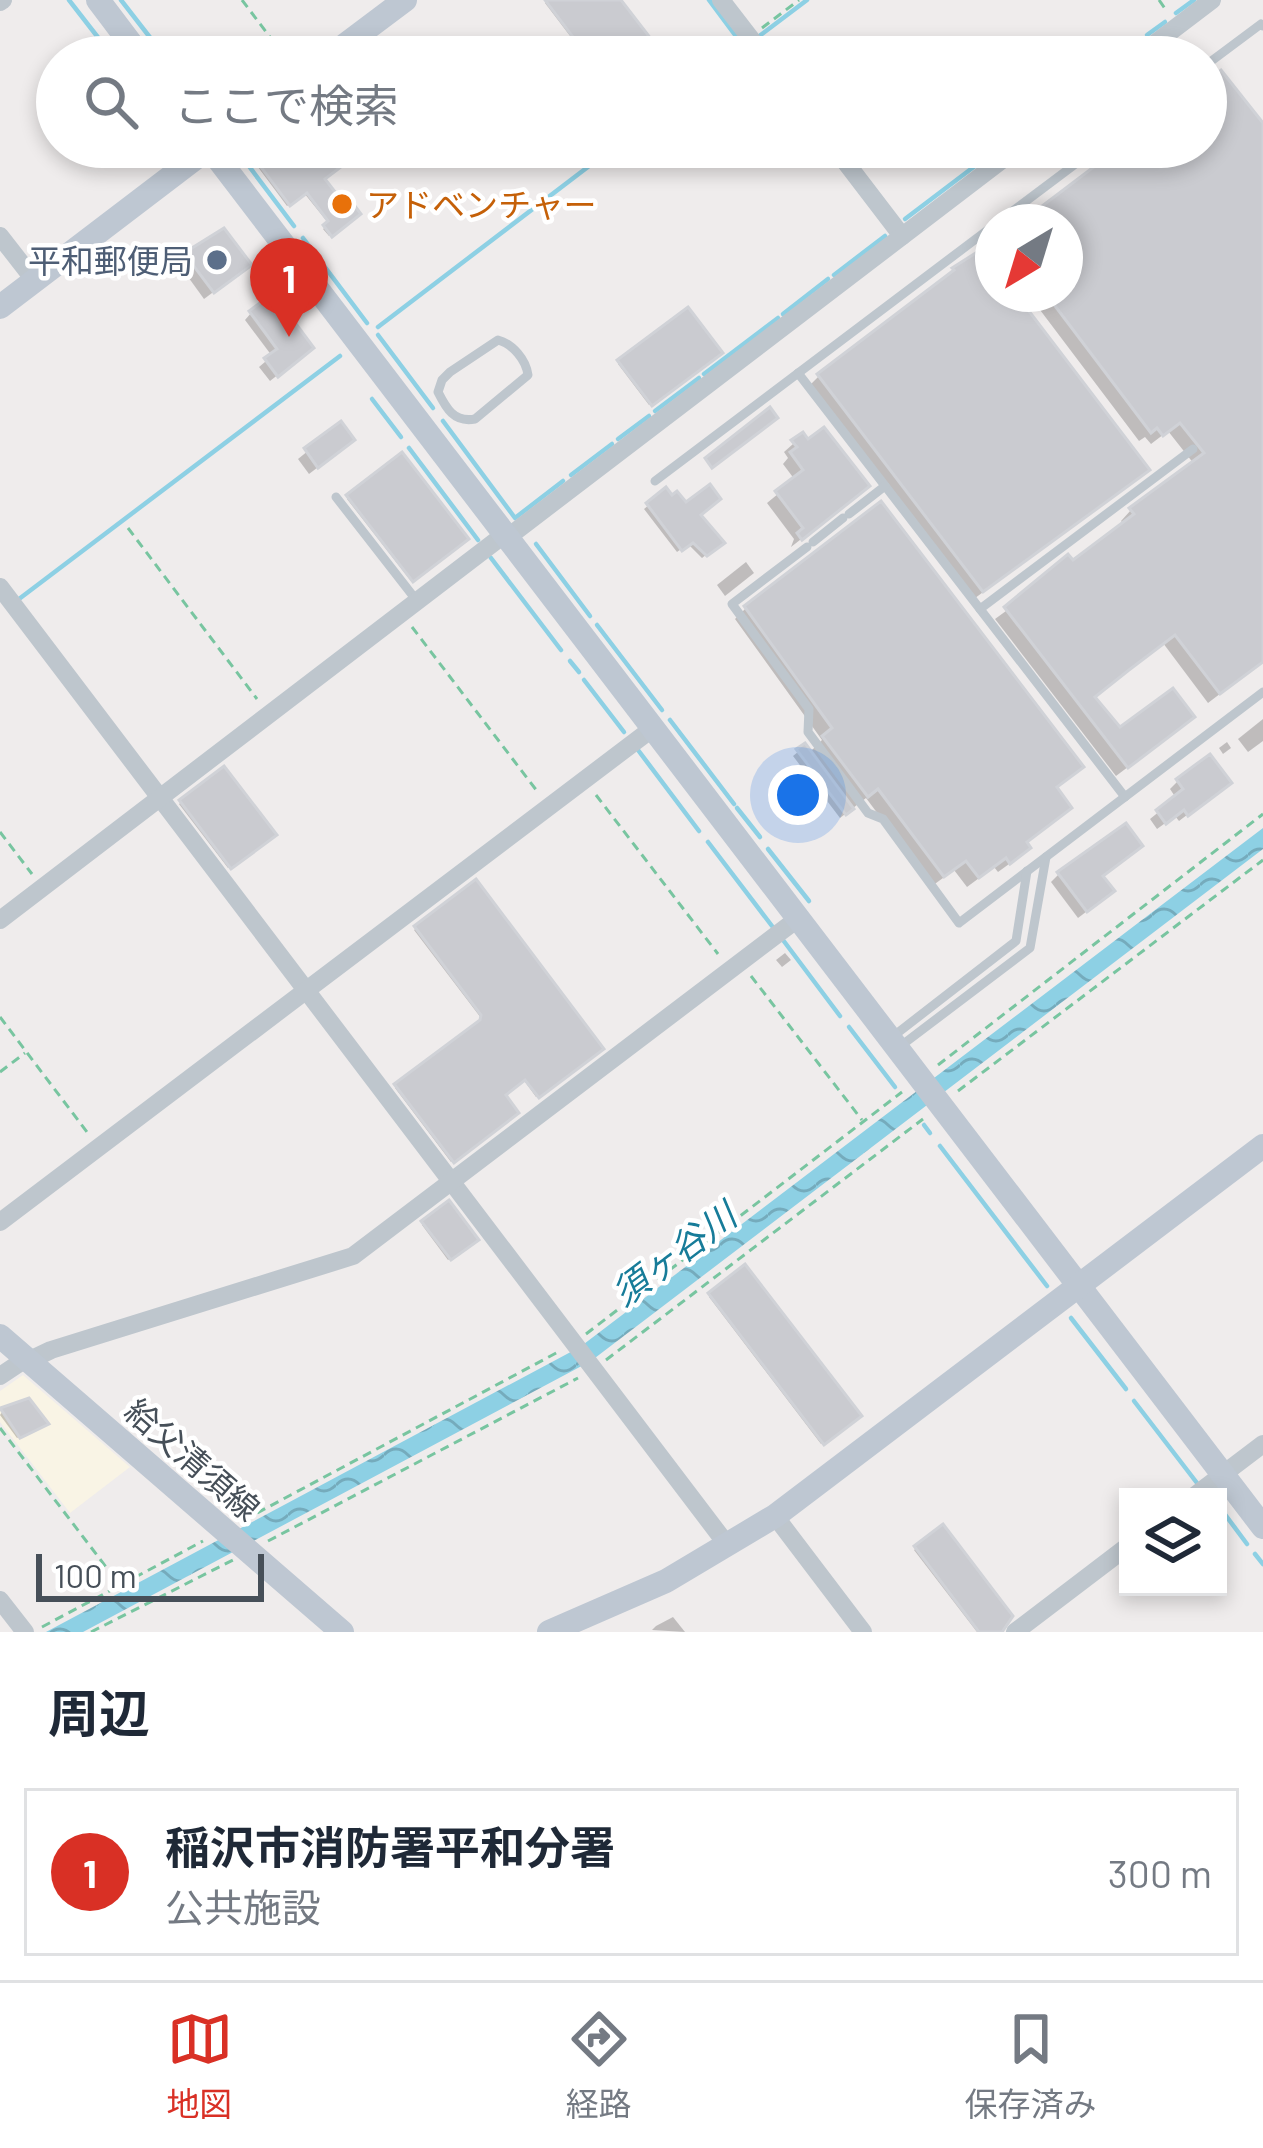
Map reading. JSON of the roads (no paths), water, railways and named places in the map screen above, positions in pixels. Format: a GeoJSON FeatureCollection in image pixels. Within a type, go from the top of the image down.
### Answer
{"type":"FeatureCollection","features":[{"type":"Feature","properties":{"kind":"street"},"geometry":{"type":"LineString","coordinates":[[98,0],[125,36]]}},
{"type":"Feature","properties":{"kind":"street"},"geometry":{"type":"LineString","coordinates":[[357,36],[405,0]]}},
{"type":"Feature","properties":{"kind":"street"},"geometry":{"type":"LineString","coordinates":[[721,0],[749,36]]}},
{"type":"Feature","properties":{"kind":"street"},"geometry":{"type":"LineString","coordinates":[[1165,36],[1212,0]]}},
{"type":"Feature","properties":{"kind":"street"},"geometry":{"type":"LineString","coordinates":[[0,307],[182,168]]}},
{"type":"Feature","properties":{"kind":"street"},"geometry":{"type":"LineString","coordinates":[[226,168],[1263,1527]]}},
{"type":"Feature","properties":{"kind":"street"},"geometry":{"type":"LineString","coordinates":[[850,168],[902,236]]}},
{"type":"Feature","properties":{"kind":"street"},"geometry":{"type":"LineString","coordinates":[[0,920],[991,168]]}},
{"type":"Feature","properties":{"kind":"street"},"geometry":{"type":"LineString","coordinates":[[0,236],[34,281]]}},
{"type":"Feature","properties":{"kind":"street"},"geometry":{"type":"LineString","coordinates":[[0,587],[728,1546]]}},
{"type":"Feature","properties":{"kind":"street"},"geometry":{"type":"LineString","coordinates":[[0,1222],[653,728]]}},
{"type":"Feature","properties":{"kind":"street"},"geometry":{"type":"LineString","coordinates":[[0,1376],[51,1350],[353,1256],[800,917]]}},
{"type":"Feature","properties":{"kind":"street"},"geometry":{"type":"LineString","coordinates":[[549,1632],[666,1581],[776,1516],[1263,1146]]}},
{"type":"Feature","properties":{"kind":"street","name":"給父清須線"},"geometry":{"type":"LineString","coordinates":[[0,1336],[342,1632]]}},
{"type":"Feature","properties":{"kind":"street"},"geometry":{"type":"LineString","coordinates":[[1226,1478],[1263,1444]]}},
{"type":"Feature","properties":{"kind":"street"},"geometry":{"type":"LineString","coordinates":[[1208,1488],[1263,1457]]}},
{"type":"Feature","properties":{"kind":"street"},"geometry":{"type":"LineString","coordinates":[[776,1516],[863,1632]]}},
{"type":"Feature","properties":{"kind":"street"},"geometry":{"type":"LineString","coordinates":[[1015,1632],[1119,1553]]}},
{"type":"Feature","properties":{"kind":"street"},"geometry":{"type":"LineString","coordinates":[[0,1600],[29,1632]]}},
{"type":"Feature","properties":{"kind":"lane"},"geometry":{"type":"LineString","coordinates":[[1227,49],[1263,26]]}},
{"type":"Feature","properties":{"kind":"lane"},"geometry":{"type":"LineString","coordinates":[[1022,204],[1070,168]]}},
{"type":"Feature","properties":{"kind":"lane"},"geometry":{"type":"LineString","coordinates":[[655,481],[975,240]]}},
{"type":"Feature","properties":{"kind":"lane"},"geometry":{"type":"LineString","coordinates":[[491,341],[508,342],[527,366],[522,383],[475,419],[465,421],[446,407],[438,392],[442,380],[491,341]]}},
{"type":"Feature","properties":{"kind":"lane"},"geometry":{"type":"LineString","coordinates":[[798,373],[1125,797]]}},
{"type":"Feature","properties":{"kind":"lane"},"geometry":{"type":"LineString","coordinates":[[422,424],[446,407]]}},
{"type":"Feature","properties":{"kind":"lane"},"geometry":{"type":"LineString","coordinates":[[980,609],[1192,449]]}},
{"type":"Feature","properties":{"kind":"lane"},"geometry":{"type":"LineString","coordinates":[[885,486],[732,604],[809,709],[808,732],[868,813],[883,819],[959,923],[1263,692]]}},
{"type":"Feature","properties":{"kind":"lane"},"geometry":{"type":"LineString","coordinates":[[336,497],[409,607]]}},
{"type":"Feature","properties":{"kind":"lane"},"geometry":{"type":"LineString","coordinates":[[894,1043],[1030,947],[1046,857]]}},
{"type":"Feature","properties":{"kind":"lane"},"geometry":{"type":"LineString","coordinates":[[894,1043],[1016,941],[1027,872]]}},
{"type":"Feature","properties":{"kind":"water"},"geometry":{"type":"Polygon","coordinates":[[[1263,828],[1263,849],[591,1361],[83,1632],[46,1632],[580,1347],[1263,828]]]}},
{"type":"Feature","properties":{"kind":"waterway"},"geometry":{"type":"LineString","coordinates":[[69,0],[97,36]]}},
{"type":"Feature","properties":{"kind":"waterway"},"geometry":{"type":"LineString","coordinates":[[121,0],[149,36]]}},
{"type":"Feature","properties":{"kind":"waterway"},"geometry":{"type":"LineString","coordinates":[[709,0],[736,36]]}},
{"type":"Feature","properties":{"kind":"waterway"},"geometry":{"type":"LineString","coordinates":[[759,36],[807,0]]}},
{"type":"Feature","properties":{"kind":"waterway"},"geometry":{"type":"LineString","coordinates":[[1176,13],[1194,0]]}},
{"type":"Feature","properties":{"kind":"waterway"},"geometry":{"type":"LineString","coordinates":[[1147,35],[1165,22]]}},
{"type":"Feature","properties":{"kind":"waterway"},"geometry":{"type":"LineString","coordinates":[[250,168],[294,226]]}},
{"type":"Feature","properties":{"kind":"waterway"},"geometry":{"type":"LineString","coordinates":[[378,327],[586,168]]}},
{"type":"Feature","properties":{"kind":"waterway"},"geometry":{"type":"LineString","coordinates":[[905,219],[972,168]]}},
{"type":"Feature","properties":{"kind":"waterway"},"geometry":{"type":"LineString","coordinates":[[834,275],[885,236]]}},
{"type":"Feature","properties":{"kind":"waterway"},"geometry":{"type":"LineString","coordinates":[[303,238],[367,323]]}},
{"type":"Feature","properties":{"kind":"waterway"},"geometry":{"type":"LineString","coordinates":[[783,314],[828,279]]}},
{"type":"Feature","properties":{"kind":"waterway"},"geometry":{"type":"LineString","coordinates":[[704,374],[778,318]]}},
{"type":"Feature","properties":{"kind":"waterway"},"geometry":{"type":"LineString","coordinates":[[378,335],[433,408]]}},
{"type":"Feature","properties":{"kind":"waterway"},"geometry":{"type":"LineString","coordinates":[[19,599],[340,356]]}},
{"type":"Feature","properties":{"kind":"waterway"},"geometry":{"type":"LineString","coordinates":[[655,411],[699,378]]}},
{"type":"Feature","properties":{"kind":"waterway"},"geometry":{"type":"LineString","coordinates":[[372,399],[401,437]]}},
{"type":"Feature","properties":{"kind":"waterway"},"geometry":{"type":"LineString","coordinates":[[618,439],[649,416]]}},
{"type":"Feature","properties":{"kind":"waterway"},"geometry":{"type":"LineString","coordinates":[[443,421],[515,518],[563,481]]}},
{"type":"Feature","properties":{"kind":"waterway"},"geometry":{"type":"LineString","coordinates":[[571,475],[612,444]]}},
{"type":"Feature","properties":{"kind":"waterway"},"geometry":{"type":"LineString","coordinates":[[409,448],[478,540]]}},
{"type":"Feature","properties":{"kind":"waterway"},"geometry":{"type":"LineString","coordinates":[[536,544],[590,616]]}},
{"type":"Feature","properties":{"kind":"waterway"},"geometry":{"type":"LineString","coordinates":[[491,558],[561,650]]}},
{"type":"Feature","properties":{"kind":"waterway"},"geometry":{"type":"LineString","coordinates":[[597,625],[662,710]]}},
{"type":"Feature","properties":{"kind":"waterway"},"geometry":{"type":"LineString","coordinates":[[570,661],[579,672]]}},
{"type":"Feature","properties":{"kind":"waterway"},"geometry":{"type":"LineString","coordinates":[[584,680],[624,732]]}},
{"type":"Feature","properties":{"kind":"waterway"},"geometry":{"type":"LineString","coordinates":[[670,720],[734,804]]}},
{"type":"Feature","properties":{"kind":"waterway"},"geometry":{"type":"LineString","coordinates":[[638,750],[699,831]]}},
{"type":"Feature","properties":{"kind":"waterway"},"geometry":{"type":"LineString","coordinates":[[737,808],[760,837]]}},
{"type":"Feature","properties":{"kind":"waterway"},"geometry":{"type":"LineString","coordinates":[[708,842],[772,926]]}},
{"type":"Feature","properties":{"kind":"waterway"},"geometry":{"type":"LineString","coordinates":[[768,849],[809,901]]}},
{"type":"Feature","properties":{"kind":"waterway"},"geometry":{"type":"LineString","coordinates":[[783,940],[840,1016]]}},
{"type":"Feature","properties":{"kind":"waterway"},"geometry":{"type":"LineString","coordinates":[[849,1027],[895,1087]]}},
{"type":"Feature","properties":{"kind":"waterway"},"geometry":{"type":"LineString","coordinates":[[924,1125],[930,1133]]}},
{"type":"Feature","properties":{"kind":"waterway"},"geometry":{"type":"LineString","coordinates":[[940,1146],[1047,1286]]}},
{"type":"Feature","properties":{"kind":"waterway"},"geometry":{"type":"LineString","coordinates":[[1071,1318],[1126,1389]]}},
{"type":"Feature","properties":{"kind":"waterway"},"geometry":{"type":"LineString","coordinates":[[1134,1401],[1197,1483]]}},
{"type":"Feature","properties":{"kind":"waterway"},"geometry":{"type":"LineString","coordinates":[[1227,1517],[1247,1544]]}},
{"type":"Feature","properties":{"kind":"waterway"},"geometry":{"type":"LineString","coordinates":[[1255,1554],[1263,1564]]}},
{"type":"Feature","properties":{"kind":"place","name":"アドベンチャー"},"geometry":{"type":"Point","coordinates":[342,204]}},
{"type":"Feature","properties":{"kind":"place","name":"平和郵便局"},"geometry":{"type":"Point","coordinates":[217,260]}},
{"type":"Feature","properties":{"kind":"place","name":"稲沢市消防署平和分署"},"geometry":{"type":"Point","coordinates":[289,337]}},
{"type":"Feature","properties":{"kind":"water label","name":"須ヶ谷川"},"geometry":{"type":"Point","coordinates":[673,1253]}}]}
